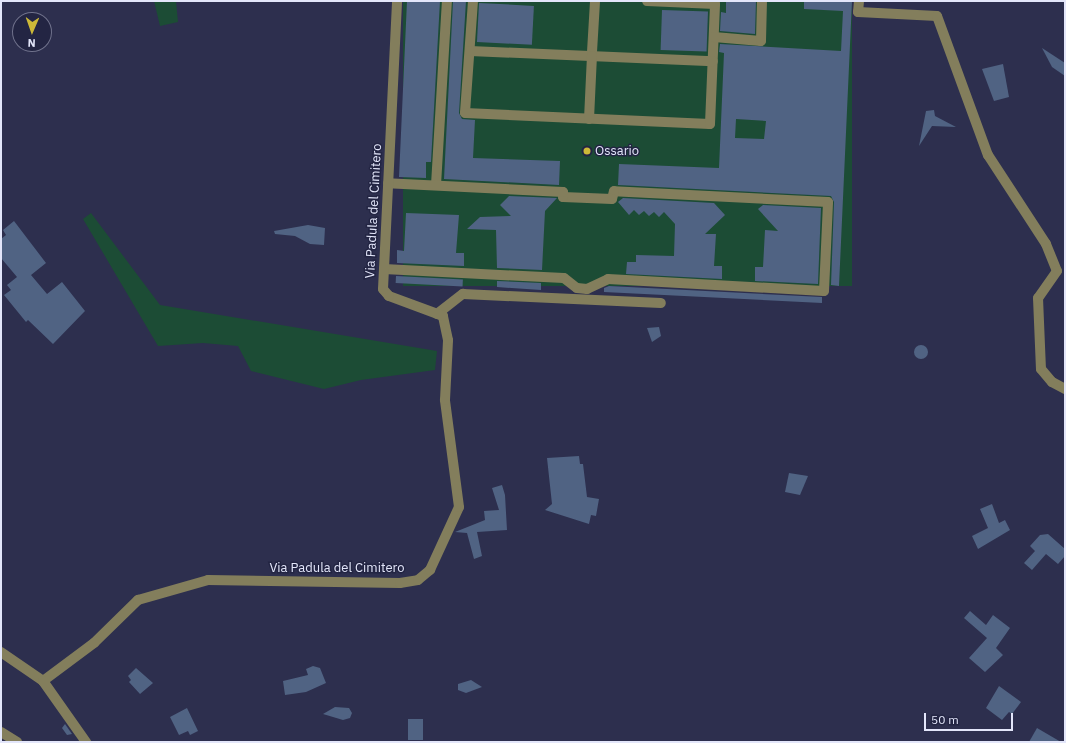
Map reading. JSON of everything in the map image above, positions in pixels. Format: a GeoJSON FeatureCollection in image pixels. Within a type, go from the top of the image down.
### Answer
{"type":"FeatureCollection","features":[{"type":"Feature","properties":{"kind":"street","name":"Via Padula del Cimitero"},"geometry":{"type":"LineString","coordinates":[[43,681],[94,643],[138,600],[208,580],[400,583],[418,580],[430,570],[459,507],[445,400],[448,340],[443,316],[388,296],[383,289],[397,1]]}},
{"type":"Feature","properties":{"kind":"street"},"geometry":{"type":"LineString","coordinates":[[436,185],[447,1]]}},
{"type":"Feature","properties":{"kind":"street"},"geometry":{"type":"LineString","coordinates":[[473,1],[466,113],[710,124],[715,4],[647,1]]}},
{"type":"Feature","properties":{"kind":"street"},"geometry":{"type":"LineString","coordinates":[[589,119],[595,1]]}},
{"type":"Feature","properties":{"kind":"street"},"geometry":{"type":"LineString","coordinates":[[714,37],[761,41],[762,1]]}},
{"type":"Feature","properties":{"kind":"street"},"geometry":{"type":"LineString","coordinates":[[859,1],[858,12],[937,16],[988,155],[1046,244],[1055,264],[1057,271],[1038,298],[1041,369],[1052,382],[1065,389]]}},
{"type":"Feature","properties":{"kind":"street"},"geometry":{"type":"LineString","coordinates":[[470,51],[592,54],[713,61]]}},
{"type":"Feature","properties":{"kind":"street"},"geometry":{"type":"LineString","coordinates":[[384,269],[564,278],[576,288],[587,289],[608,278],[824,291],[828,202],[614,191],[612,199],[570,198],[563,197],[563,192],[388,183]]}},
{"type":"Feature","properties":{"kind":"street"},"geometry":{"type":"LineString","coordinates":[[580,299],[581,288]]}},
{"type":"Feature","properties":{"kind":"street"},"geometry":{"type":"LineString","coordinates":[[437,314],[463,294],[661,303]]}},
{"type":"Feature","properties":{"kind":"street"},"geometry":{"type":"LineString","coordinates":[[1,652],[43,681],[86,742]]}},
{"type":"Feature","properties":{"kind":"street"},"geometry":{"type":"LineString","coordinates":[[1,732],[17,742]]}},
{"type":"Feature","properties":{"kind":"green space"},"geometry":{"type":"Polygon","coordinates":[[[154,1],[176,1],[178,22],[160,26],[154,1]]]}},
{"type":"Feature","properties":{"kind":"green space"},"geometry":{"type":"Polygon","coordinates":[[[403,1],[852,1],[852,286],[403,286],[403,1]]]}},
{"type":"Feature","properties":{"kind":"green space"},"geometry":{"type":"Polygon","coordinates":[[[91,213],[160,305],[437,351],[435,370],[361,380],[324,389],[251,371],[238,346],[203,343],[158,346],[83,219],[91,213]]]}},
{"type":"Feature","properties":{"kind":"building"},"geometry":{"type":"Polygon","coordinates":[[[407,1],[440,1],[431,162],[426,162],[426,178],[399,177],[407,1]]]}},
{"type":"Feature","properties":{"kind":"building"},"geometry":{"type":"Polygon","coordinates":[[[453,1],[466,1],[459,113],[462,119],[475,120],[473,158],[560,161],[559,185],[444,179],[453,1]]]}},
{"type":"Feature","properties":{"kind":"building"},"geometry":{"type":"Polygon","coordinates":[[[726,1],[756,1],[755,34],[720,31],[721,12],[726,13],[726,1]]]}},
{"type":"Feature","properties":{"kind":"building"},"geometry":{"type":"Polygon","coordinates":[[[804,1],[852,1],[839,286],[831,285],[834,202],[831,196],[618,185],[619,164],[719,168],[724,53],[719,52],[720,44],[841,51],[843,11],[804,9],[804,1]],[[736,119],[735,138],[764,139],[766,121],[736,119]]]}},
{"type":"Feature","properties":{"kind":"building"},"geometry":{"type":"Polygon","coordinates":[[[479,3],[534,6],[532,45],[477,42],[479,3]]]}},
{"type":"Feature","properties":{"kind":"building"},"geometry":{"type":"Polygon","coordinates":[[[662,10],[708,12],[707,52],[661,50],[662,10]]]}},
{"type":"Feature","properties":{"kind":"building"},"geometry":{"type":"Polygon","coordinates":[[[1042,48],[1065,63],[1065,76],[1052,67],[1042,48]]]}},
{"type":"Feature","properties":{"kind":"building"},"geometry":{"type":"Polygon","coordinates":[[[1003,64],[1009,97],[994,101],[982,69],[1003,64]]]}},
{"type":"Feature","properties":{"kind":"building"},"geometry":{"type":"Polygon","coordinates":[[[934,110],[935,116],[956,127],[932,126],[919,146],[926,111],[934,110]]]}},
{"type":"Feature","properties":{"kind":"building"},"geometry":{"type":"Polygon","coordinates":[[[509,196],[557,198],[545,211],[542,270],[497,268],[496,230],[467,229],[480,217],[511,216],[500,205],[509,196]]]}},
{"type":"Feature","properties":{"kind":"building"},"geometry":{"type":"Polygon","coordinates":[[[623,198],[714,203],[725,215],[705,234],[716,234],[714,266],[722,266],[722,279],[626,274],[627,262],[636,262],[636,255],[674,256],[675,224],[664,212],[659,217],[654,212],[649,216],[644,211],[639,215],[634,210],[629,215],[618,202],[623,198]]]}},
{"type":"Feature","properties":{"kind":"building"},"geometry":{"type":"Polygon","coordinates":[[[763,205],[821,208],[818,284],[755,281],[755,267],[763,267],[765,230],[778,231],[758,209],[763,205]]]}},
{"type":"Feature","properties":{"kind":"building"},"geometry":{"type":"Polygon","coordinates":[[[406,213],[459,215],[456,253],[464,253],[464,266],[397,263],[397,250],[404,251],[406,213]]]}},
{"type":"Feature","properties":{"kind":"building"},"geometry":{"type":"Polygon","coordinates":[[[14,221],[46,263],[31,275],[47,294],[62,282],[85,311],[53,344],[28,320],[26,322],[4,295],[11,290],[7,285],[17,277],[1,258],[1,239],[6,235],[3,230],[14,221]]]}},
{"type":"Feature","properties":{"kind":"building"},"geometry":{"type":"Polygon","coordinates":[[[308,225],[325,228],[324,245],[310,244],[295,236],[275,234],[274,231],[308,225]]]}},
{"type":"Feature","properties":{"kind":"building"},"geometry":{"type":"Polygon","coordinates":[[[396,276],[463,280],[463,286],[396,283],[396,276]]]}},
{"type":"Feature","properties":{"kind":"building"},"geometry":{"type":"Polygon","coordinates":[[[497,281],[541,283],[541,290],[497,287],[497,281]]]}},
{"type":"Feature","properties":{"kind":"building"},"geometry":{"type":"Polygon","coordinates":[[[609,286],[822,297],[822,303],[604,292],[604,288],[609,286]]]}},
{"type":"Feature","properties":{"kind":"building"},"geometry":{"type":"Polygon","coordinates":[[[659,327],[661,336],[652,342],[647,328],[659,327]]]}},
{"type":"Feature","properties":{"kind":"building"},"geometry":{"type":"Polygon","coordinates":[[[921,345],[926,347],[928,352],[926,357],[921,359],[916,357],[914,352],[916,347],[921,345]]]}},
{"type":"Feature","properties":{"kind":"building"},"geometry":{"type":"Polygon","coordinates":[[[579,456],[580,464],[583,464],[587,497],[599,499],[596,516],[591,515],[589,524],[545,510],[552,504],[547,458],[579,456]]]}},
{"type":"Feature","properties":{"kind":"building"},"geometry":{"type":"Polygon","coordinates":[[[789,473],[808,476],[800,495],[785,492],[789,473]]]}},
{"type":"Feature","properties":{"kind":"building"},"geometry":{"type":"Polygon","coordinates":[[[502,485],[505,495],[507,530],[477,532],[482,556],[474,559],[467,533],[455,532],[485,520],[484,511],[499,510],[492,488],[502,485]]]}},
{"type":"Feature","properties":{"kind":"building"},"geometry":{"type":"Polygon","coordinates":[[[992,504],[999,523],[1005,520],[1010,530],[978,549],[972,536],[988,528],[980,509],[992,504]]]}},
{"type":"Feature","properties":{"kind":"building"},"geometry":{"type":"Polygon","coordinates":[[[1048,534],[1065,549],[1065,556],[1058,564],[1046,554],[1032,570],[1024,563],[1035,551],[1030,546],[1040,535],[1048,534]]]}},
{"type":"Feature","properties":{"kind":"building"},"geometry":{"type":"Polygon","coordinates":[[[970,611],[986,625],[993,615],[1010,628],[996,648],[1003,655],[985,672],[969,658],[987,638],[964,618],[970,611]]]}},
{"type":"Feature","properties":{"kind":"building"},"geometry":{"type":"Polygon","coordinates":[[[313,666],[320,668],[326,683],[306,692],[285,695],[283,681],[308,675],[306,669],[313,666]]]}},
{"type":"Feature","properties":{"kind":"building"},"geometry":{"type":"Polygon","coordinates":[[[136,668],[153,683],[140,694],[129,682],[131,680],[128,676],[136,668]]]}},
{"type":"Feature","properties":{"kind":"building"},"geometry":{"type":"Polygon","coordinates":[[[471,680],[482,687],[466,693],[458,690],[458,684],[471,680]]]}},
{"type":"Feature","properties":{"kind":"building"},"geometry":{"type":"Polygon","coordinates":[[[999,686],[1021,702],[1012,714],[1009,712],[1002,720],[986,708],[999,686]]]}},
{"type":"Feature","properties":{"kind":"building"},"geometry":{"type":"Polygon","coordinates":[[[335,707],[349,708],[352,713],[350,718],[343,720],[323,714],[335,707]]]}},
{"type":"Feature","properties":{"kind":"building"},"geometry":{"type":"Polygon","coordinates":[[[187,708],[198,731],[190,735],[188,731],[179,735],[170,717],[187,708]]]}},
{"type":"Feature","properties":{"kind":"building"},"geometry":{"type":"Polygon","coordinates":[[[408,719],[423,719],[423,740],[408,740],[408,719]]]}},
{"type":"Feature","properties":{"kind":"building"},"geometry":{"type":"Polygon","coordinates":[[[65,724],[72,734],[67,735],[62,728],[65,724]]]}},
{"type":"Feature","properties":{"kind":"building"},"geometry":{"type":"Polygon","coordinates":[[[1037,728],[1061,742],[1029,742],[1037,728]]]}},
{"type":"Feature","properties":{"kind":"place","name":"Ossario"},"geometry":{"type":"Point","coordinates":[587,151]}}]}
